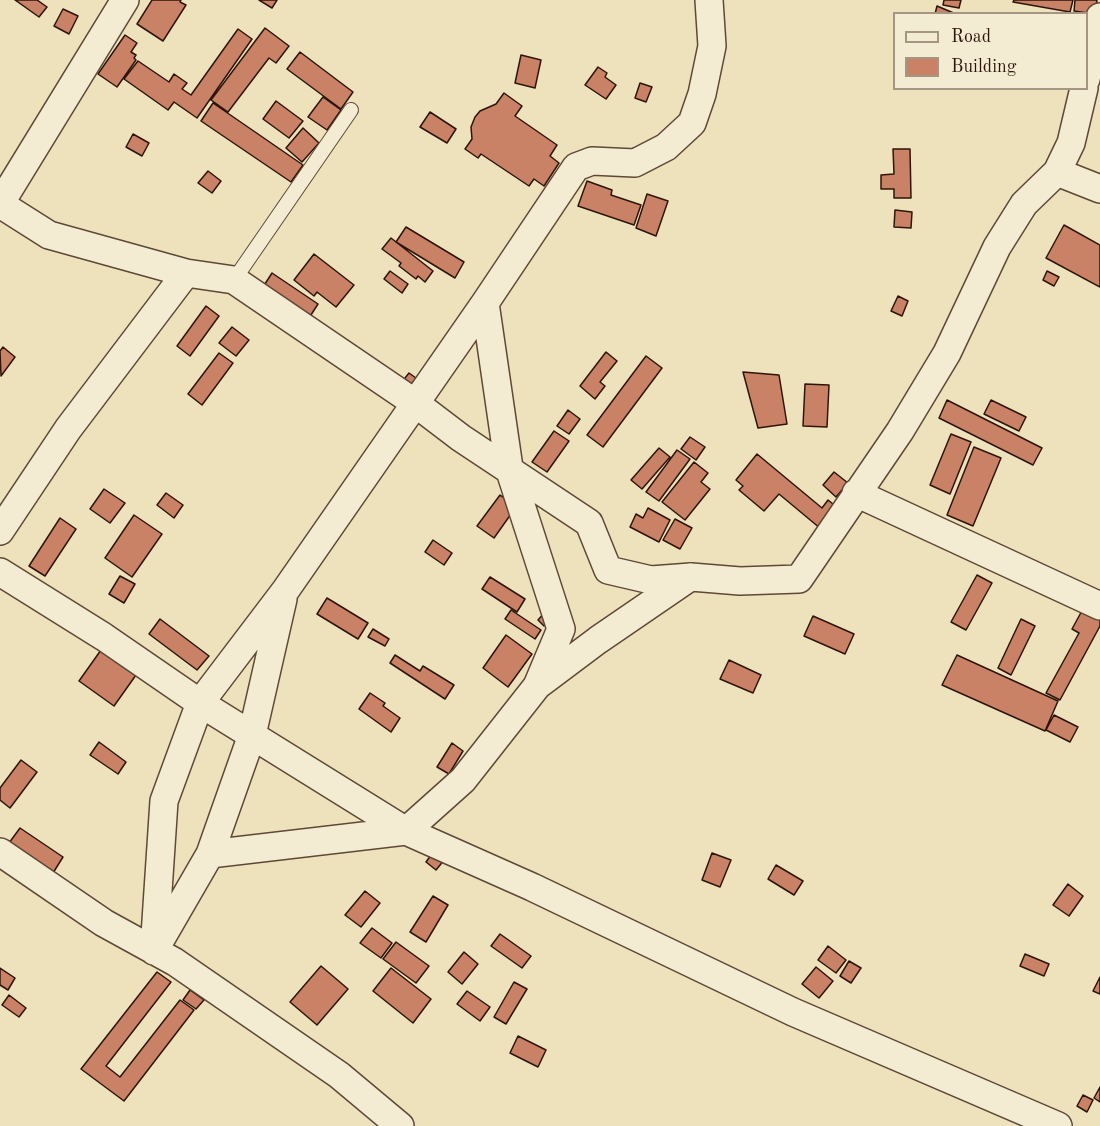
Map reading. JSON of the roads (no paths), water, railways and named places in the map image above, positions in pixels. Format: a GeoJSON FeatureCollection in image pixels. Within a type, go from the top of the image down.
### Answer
{"type":"FeatureCollection","features":[{"type":"Feature","properties":{"kind":"street"},"geometry":{"type":"LineString","coordinates":[[125,0],[0,204],[48,235],[186,273],[234,280],[415,403],[461,438],[589,523],[608,570],[651,580],[691,577],[740,581],[799,579],[900,431],[947,353],[997,247],[1024,204],[1057,172],[1071,143],[1084,90]]}},
{"type":"Feature","properties":{"kind":"street"},"geometry":{"type":"LineString","coordinates":[[154,951],[164,801],[200,703],[285,591],[485,303],[576,167],[592,161],[635,163],[666,147],[692,123],[702,94],[712,46],[709,0]]}},
{"type":"Feature","properties":{"kind":"street"},"geometry":{"type":"LineString","coordinates":[[1088,70],[1100,17]]}},
{"type":"Feature","properties":{"kind":"street"},"geometry":{"type":"LineString","coordinates":[[1057,172],[1100,189]]}},
{"type":"Feature","properties":{"kind":"street"},"geometry":{"type":"LineString","coordinates":[[0,531],[68,429],[186,273]]}},
{"type":"Feature","properties":{"kind":"street"},"geometry":{"type":"LineString","coordinates":[[485,303],[509,468],[561,629],[537,686]]}},
{"type":"Feature","properties":{"kind":"street"},"geometry":{"type":"LineString","coordinates":[[856,493],[1100,606]]}},
{"type":"Feature","properties":{"kind":"street"},"geometry":{"type":"LineString","coordinates":[[0,572],[104,637],[200,703],[406,831],[532,887],[793,1012],[1059,1126]]}},
{"type":"Feature","properties":{"kind":"street"},"geometry":{"type":"LineString","coordinates":[[210,854],[406,831],[463,780],[537,686],[598,640],[691,577]]}},
{"type":"Feature","properties":{"kind":"street"},"geometry":{"type":"LineString","coordinates":[[154,951],[210,854],[252,735],[285,591]]}},
{"type":"Feature","properties":{"kind":"street"},"geometry":{"type":"LineString","coordinates":[[0,852],[104,924],[175,962],[339,1075],[400,1126]]}},
{"type":"Feature","properties":{"kind":"lane"},"geometry":{"type":"LineString","coordinates":[[234,280],[351,110]]}}]}
